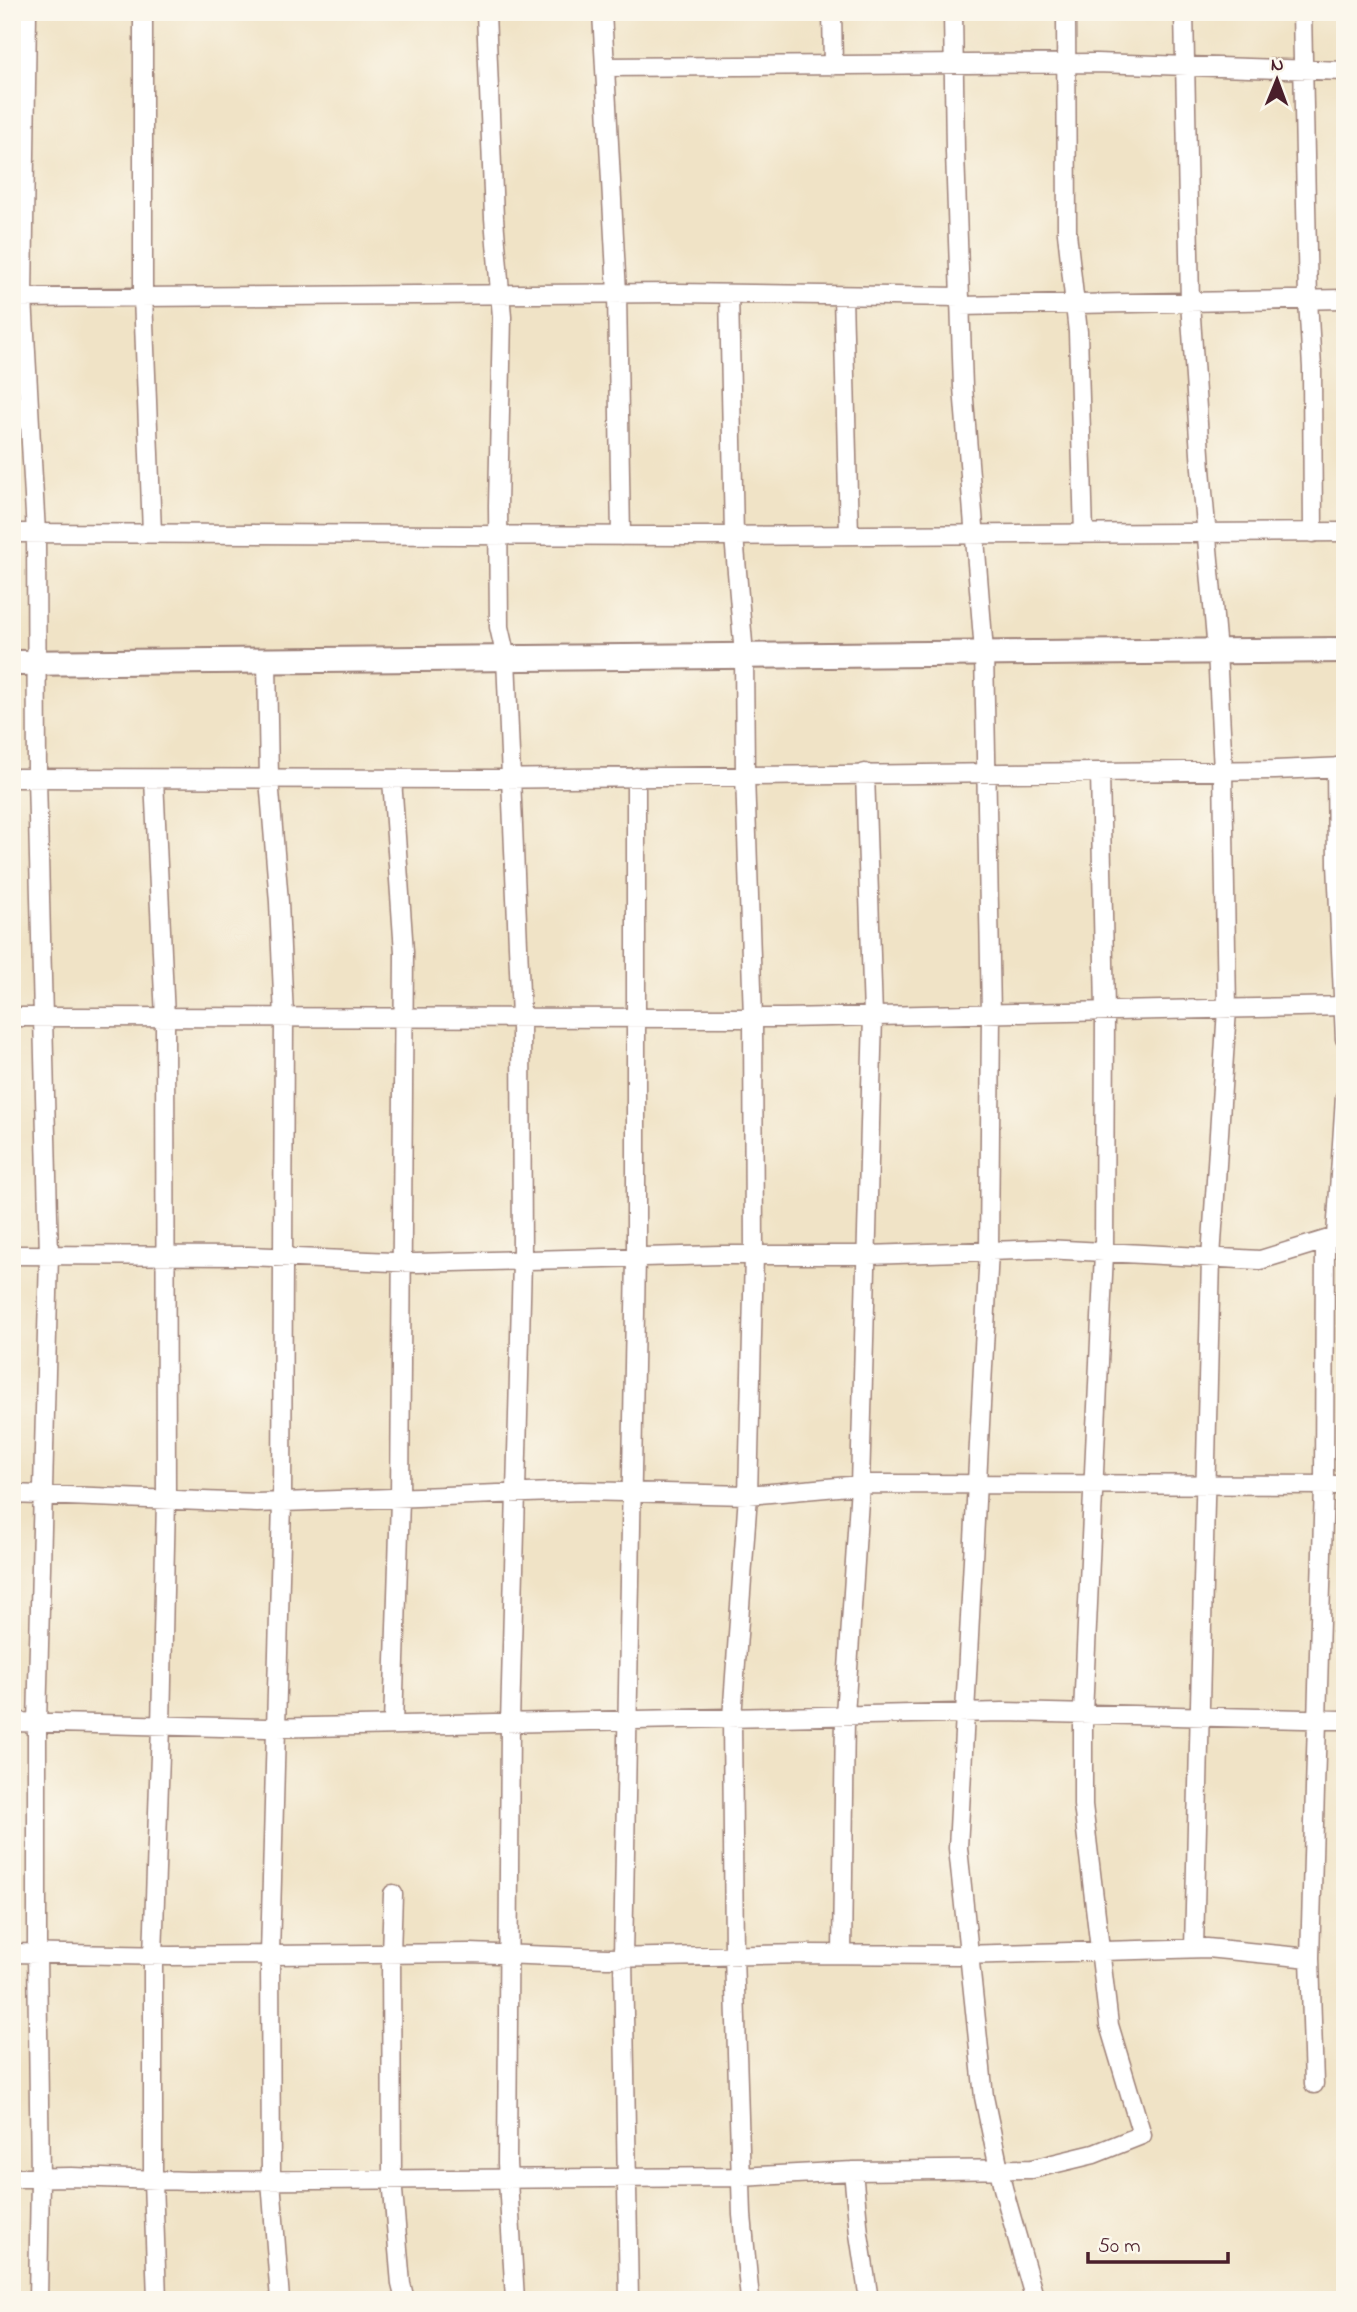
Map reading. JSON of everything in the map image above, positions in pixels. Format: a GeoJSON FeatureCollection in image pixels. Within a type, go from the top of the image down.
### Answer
{"type":"FeatureCollection","features":[{"type":"Feature","properties":{"kind":"street"},"geometry":{"type":"LineString","coordinates":[[27,12],[18,298],[36,533],[37,779],[49,1255],[37,1723],[40,2178],[38,2300]]}},
{"type":"Feature","properties":{"kind":"street"},"geometry":{"type":"LineString","coordinates":[[143,12],[143,296],[152,533]]}},
{"type":"Feature","properties":{"kind":"street"},"geometry":{"type":"LineString","coordinates":[[486,12],[494,218],[502,317],[499,627],[506,658],[513,779],[521,1017],[522,1261],[510,1723],[508,2179],[516,2300]]}},
{"type":"Feature","properties":{"kind":"street"},"geometry":{"type":"LineString","coordinates":[[602,12],[617,293],[621,536]]}},
{"type":"Feature","properties":{"kind":"street"},"geometry":{"type":"LineString","coordinates":[[832,12],[832,66]]}},
{"type":"Feature","properties":{"kind":"street"},"geometry":{"type":"LineString","coordinates":[[953,12],[963,387],[984,652],[991,1013],[989,1251],[958,1848],[984,2097],[999,2168],[1035,2300]]}},
{"type":"Feature","properties":{"kind":"street"},"geometry":{"type":"LineString","coordinates":[[1066,12],[1067,233],[1078,332],[1084,534]]}},
{"type":"Feature","properties":{"kind":"street"},"geometry":{"type":"LineString","coordinates":[[1184,12],[1190,302],[1217,651],[1223,771],[1227,1009],[1212,1258],[1194,1948]]}},
{"type":"Feature","properties":{"kind":"street"},"geometry":{"type":"LineString","coordinates":[[1302,12],[1312,368],[1313,533]]}},
{"type":"Feature","properties":{"kind":"street"},"geometry":{"type":"LineString","coordinates":[[605,67],[1066,63],[1345,71]]}},
{"type":"Feature","properties":{"kind":"street"},"geometry":{"type":"LineString","coordinates":[[18,298],[617,293],[843,296],[1075,304],[1345,299]]}},
{"type":"Feature","properties":{"kind":"street"},"geometry":{"type":"LineString","coordinates":[[729,294],[734,536],[744,655],[753,1018],[754,1255],[748,1495],[732,1718],[734,1955],[741,2177],[750,2300]]}},
{"type":"Feature","properties":{"kind":"street"},"geometry":{"type":"LineString","coordinates":[[843,296],[849,535]]}},
{"type":"Feature","properties":{"kind":"street"},"geometry":{"type":"LineString","coordinates":[[12,533],[734,536],[1345,532]]}},
{"type":"Feature","properties":{"kind":"street"},"geometry":{"type":"LineString","coordinates":[[12,663],[1345,650]]}},
{"type":"Feature","properties":{"kind":"street"},"geometry":{"type":"LineString","coordinates":[[267,661],[269,779],[279,902],[284,1018],[282,1503],[270,1954],[271,2180],[280,2300]]}},
{"type":"Feature","properties":{"kind":"street"},"geometry":{"type":"LineString","coordinates":[[12,778],[513,779],[1100,773],[1340,767],[1345,1039]]}},
{"type":"Feature","properties":{"kind":"street"},"geometry":{"type":"LineString","coordinates":[[12,2178],[271,2180],[741,2177],[853,2171],[1032,2169],[1082,2157],[1142,2135],[1109,2025],[1083,1805],[1083,1713],[1104,1252],[1105,1010],[1100,773]]}},
{"type":"Feature","properties":{"kind":"street"},"geometry":{"type":"LineString","coordinates":[[842,1954],[845,1715],[860,1485],[873,1016],[865,774]]}},
{"type":"Feature","properties":{"kind":"street"},"geometry":{"type":"LineString","coordinates":[[629,2300],[623,1958],[636,1258],[636,777]]}},
{"type":"Feature","properties":{"kind":"street"},"geometry":{"type":"LineString","coordinates":[[154,779],[165,1018],[166,1500],[153,1956],[153,2180],[157,2300]]}},
{"type":"Feature","properties":{"kind":"street"},"geometry":{"type":"LineString","coordinates":[[392,779],[404,952],[400,1499],[393,1726]]}},
{"type":"Feature","properties":{"kind":"street"},"geometry":{"type":"LineString","coordinates":[[12,1017],[753,1018],[1343,1006]]}},
{"type":"Feature","properties":{"kind":"street"},"geometry":{"type":"LineString","coordinates":[[1314,2084],[1310,1958],[1324,1485],[1335,1237],[1345,1097]]}},
{"type":"Feature","properties":{"kind":"street"},"geometry":{"type":"LineString","coordinates":[[12,1255],[282,1257],[402,1262],[868,1255],[1045,1249],[1260,1260],[1335,1237]]}},
{"type":"Feature","properties":{"kind":"street"},"geometry":{"type":"LineString","coordinates":[[12,1494],[282,1503],[581,1491],[748,1495],[860,1485],[1345,1485]]}},
{"type":"Feature","properties":{"kind":"street"},"geometry":{"type":"LineString","coordinates":[[12,1722],[275,1728],[964,1713],[1200,1715],[1345,1720]]}},
{"type":"Feature","properties":{"kind":"street"},"geometry":{"type":"LineString","coordinates":[[393,1894],[392,2179],[401,2284],[405,2300]]}},
{"type":"Feature","properties":{"kind":"street"},"geometry":{"type":"LineString","coordinates":[[12,1953],[153,1956],[391,1953],[623,1958],[968,1955],[1207,1948],[1310,1958]]}},
{"type":"Feature","properties":{"kind":"street"},"geometry":{"type":"LineString","coordinates":[[853,2171],[869,2300]]}}]}
